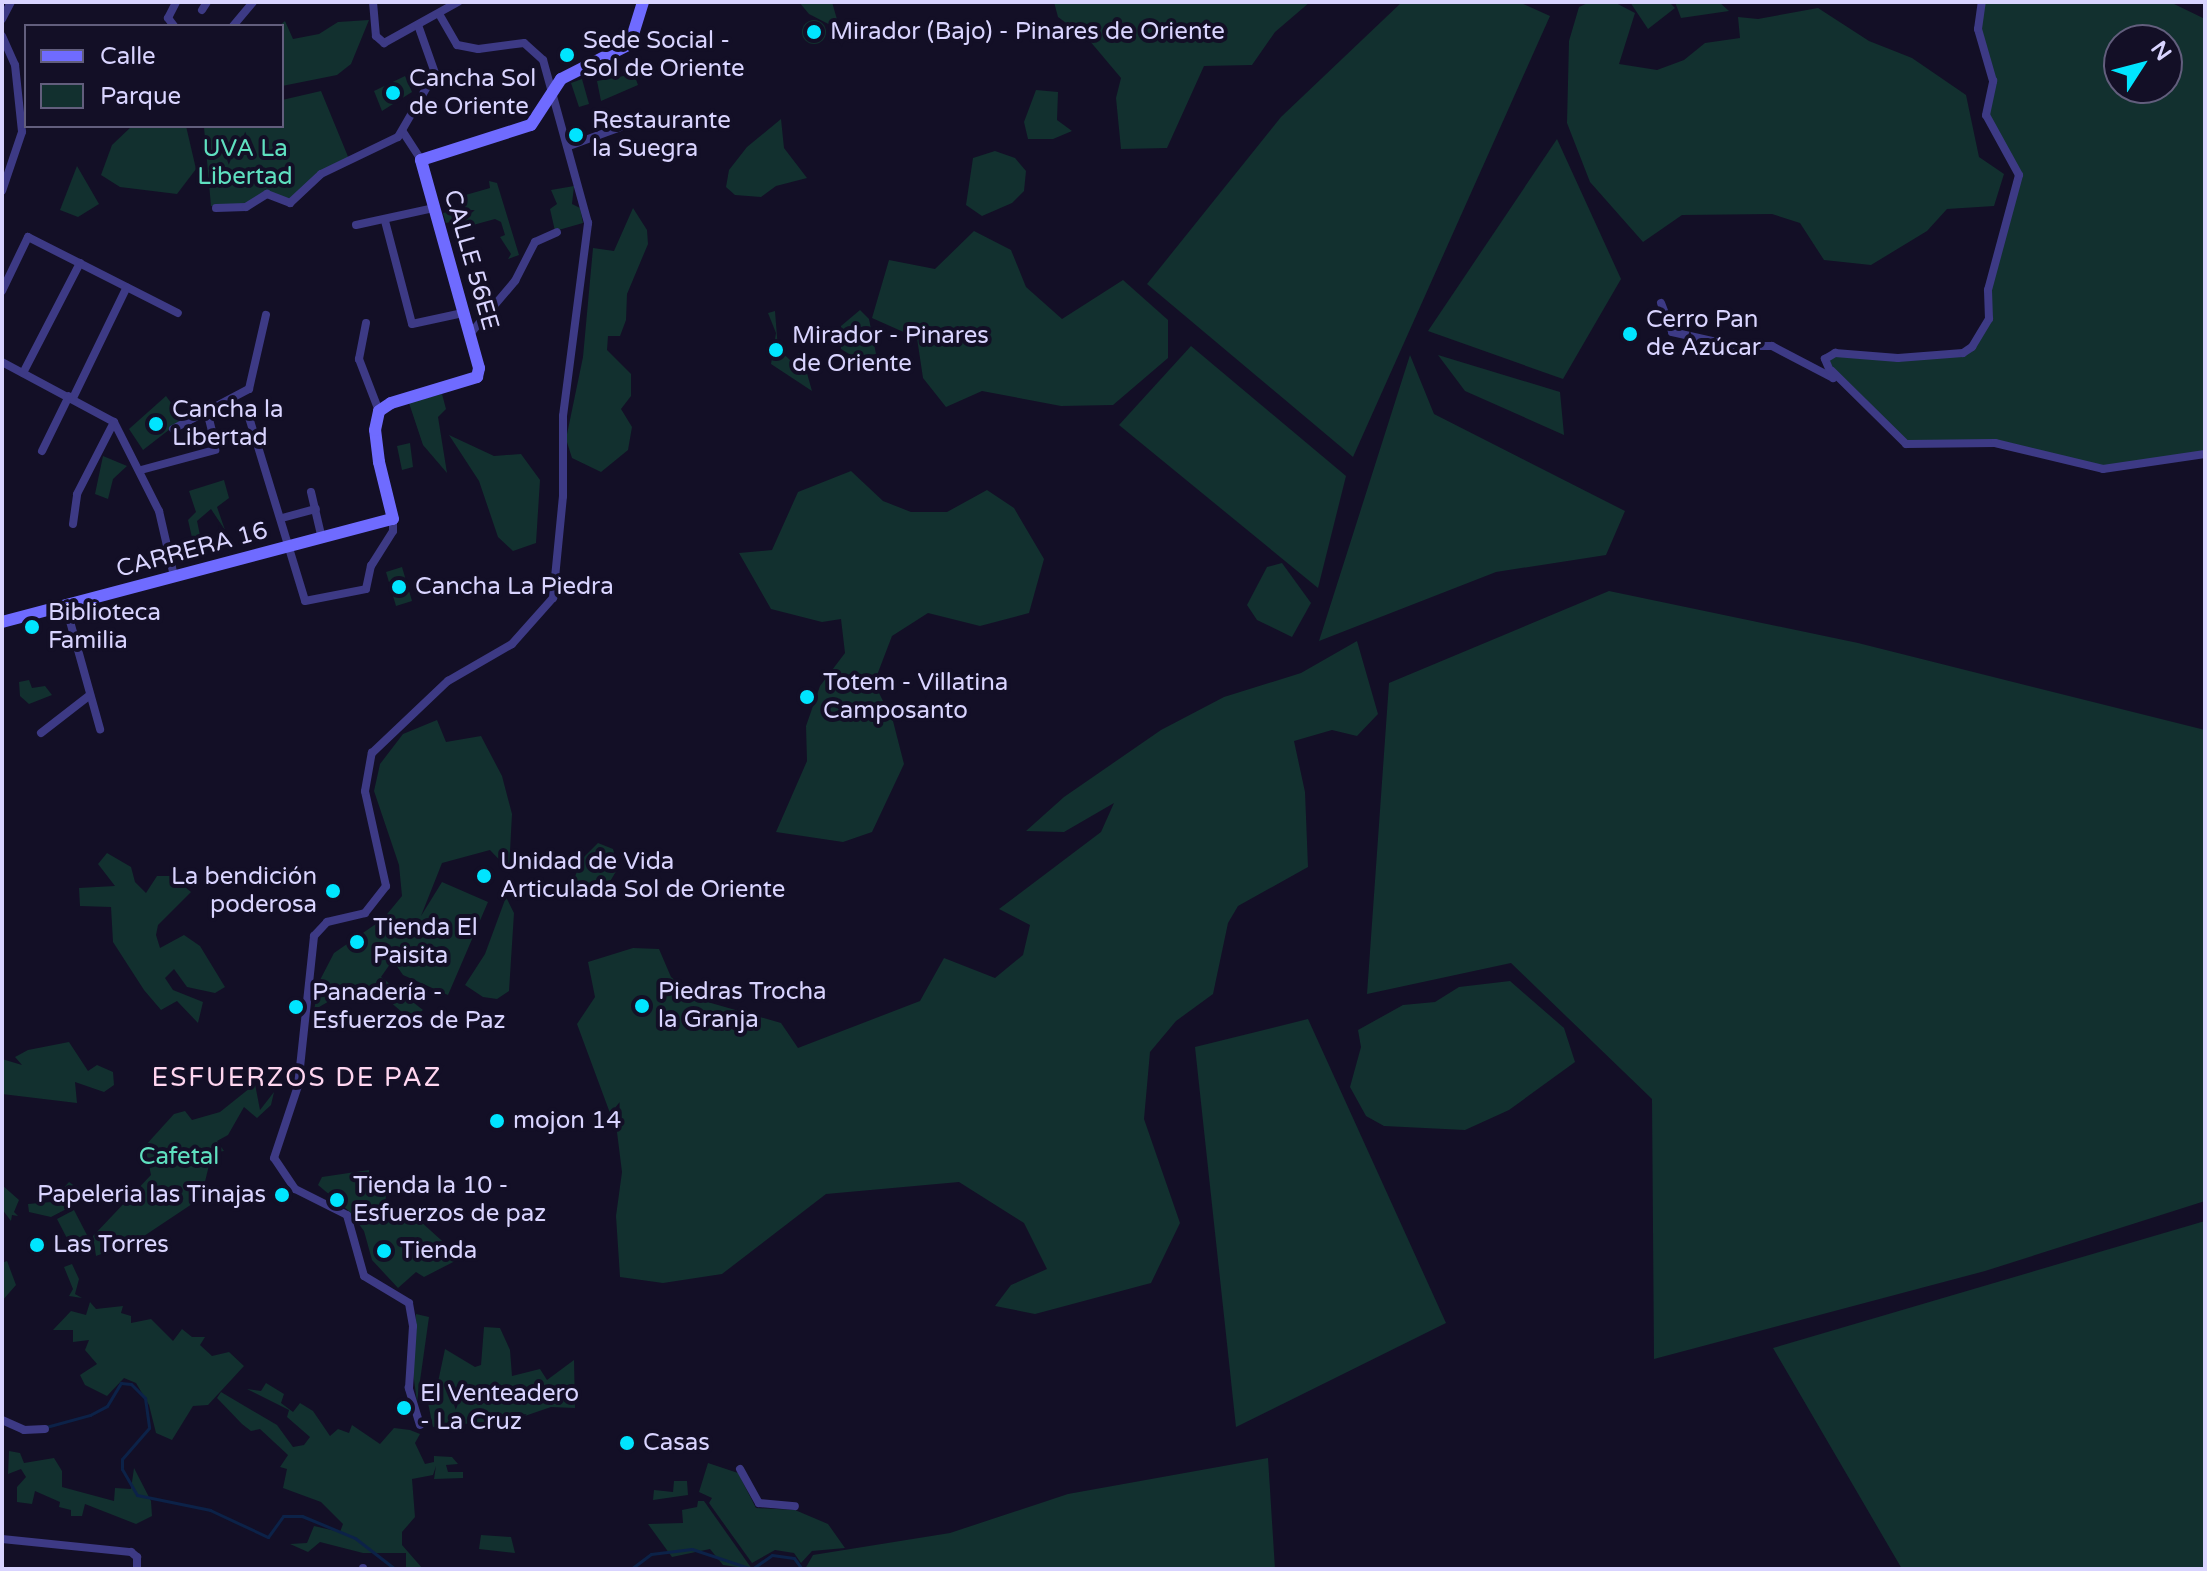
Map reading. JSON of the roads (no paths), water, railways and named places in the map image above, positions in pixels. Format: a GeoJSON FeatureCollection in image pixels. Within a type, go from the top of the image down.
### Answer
{"type":"FeatureCollection","features":[{"type":"Feature","properties":{"kind":"street"},"geometry":{"type":"LineString","coordinates":[[2,19],[11,2]]}},
{"type":"Feature","properties":{"kind":"street"},"geometry":{"type":"LineString","coordinates":[[172,24],[168,18],[176,2]]}},
{"type":"Feature","properties":{"kind":"street"},"geometry":{"type":"LineString","coordinates":[[235,24],[253,2]]}},
{"type":"Feature","properties":{"kind":"street"},"geometry":{"type":"LineString","coordinates":[[373,2],[380,41],[390,42],[458,2]]}},
{"type":"Feature","properties":{"kind":"street"},"geometry":{"type":"LineString","coordinates":[[403,132],[423,158],[531,125],[561,79],[630,44],[643,2]]}},
{"type":"Feature","properties":{"kind":"street"},"geometry":{"type":"LineString","coordinates":[[1661,303],[1672,332],[1735,346],[1772,346],[1833,378],[1825,359],[1835,353],[1874,359],[1963,353],[1978,340],[1989,319],[1988,290],[2019,175],[1986,115],[1993,81],[1978,29],[1982,2]]}},
{"type":"Feature","properties":{"kind":"street"},"geometry":{"type":"LineString","coordinates":[[420,1425],[409,1388],[413,1326],[409,1303],[364,1276],[347,1215],[295,1189],[274,1158],[298,1086],[314,936],[327,922],[365,913],[386,886],[365,791],[372,753],[448,681],[512,644],[553,598],[563,496],[563,418],[588,223],[543,60],[530,46],[515,42],[478,49],[457,45],[440,15]]}},
{"type":"Feature","properties":{"kind":"street"},"geometry":{"type":"LineString","coordinates":[[216,208],[246,207],[267,194],[290,203],[321,174],[403,132],[435,73],[418,25]]}},
{"type":"Feature","properties":{"kind":"street"},"geometry":{"type":"LineString","coordinates":[[2,36],[15,65],[22,132],[2,191]]}},
{"type":"Feature","properties":{"kind":"street"},"geometry":{"type":"LineString","coordinates":[[569,146],[626,125]]}},
{"type":"Feature","properties":{"kind":"street","name":"CALLE 56EE"},"geometry":{"type":"LineString","coordinates":[[379,411],[391,403],[477,377],[470,334],[433,208],[423,158]]}},
{"type":"Feature","properties":{"kind":"street"},"geometry":{"type":"LineString","coordinates":[[356,225],[371,226],[433,208]]}},
{"type":"Feature","properties":{"kind":"street"},"geometry":{"type":"LineString","coordinates":[[385,221],[412,324],[463,313]]}},
{"type":"Feature","properties":{"kind":"street"},"geometry":{"type":"LineString","coordinates":[[470,334],[500,302],[542,238],[557,232]]}},
{"type":"Feature","properties":{"kind":"street"},"geometry":{"type":"LineString","coordinates":[[2,291],[28,237],[178,313]]}},
{"type":"Feature","properties":{"kind":"street"},"geometry":{"type":"LineString","coordinates":[[23,373],[80,263]]}},
{"type":"Feature","properties":{"kind":"street"},"geometry":{"type":"LineString","coordinates":[[42,451],[127,287]]}},
{"type":"Feature","properties":{"kind":"street"},"geometry":{"type":"LineString","coordinates":[[173,429],[237,397],[255,381],[266,315]]}},
{"type":"Feature","properties":{"kind":"street"},"geometry":{"type":"LineString","coordinates":[[248,414],[292,546],[305,601],[361,593],[393,531],[379,462],[379,411],[359,359],[366,323]]}},
{"type":"Feature","properties":{"kind":"street"},"geometry":{"type":"LineString","coordinates":[[2,362],[114,422],[141,470],[159,511],[174,576]]}},
{"type":"Feature","properties":{"kind":"street"},"geometry":{"type":"LineString","coordinates":[[1829,368],[1865,408],[1906,444],[1995,443],[2103,469],[2205,454]]}},
{"type":"Feature","properties":{"kind":"street"},"geometry":{"type":"LineString","coordinates":[[141,470],[215,447],[207,411]]}},
{"type":"Feature","properties":{"kind":"street"},"geometry":{"type":"LineString","coordinates":[[73,524],[74,505],[114,422]]}},
{"type":"Feature","properties":{"kind":"street"},"geometry":{"type":"LineString","coordinates":[[311,492],[322,539]]}},
{"type":"Feature","properties":{"kind":"street"},"geometry":{"type":"LineString","coordinates":[[282,518],[316,509]]}},
{"type":"Feature","properties":{"kind":"street","name":"CARRERA 16"},"geometry":{"type":"LineString","coordinates":[[2,622],[393,519]]}},
{"type":"Feature","properties":{"kind":"street"},"geometry":{"type":"LineString","coordinates":[[66,607],[100,729]]}},
{"type":"Feature","properties":{"kind":"street"},"geometry":{"type":"LineString","coordinates":[[41,733],[90,695]]}},
{"type":"Feature","properties":{"kind":"street"},"geometry":{"type":"LineString","coordinates":[[2,1420],[24,1430],[45,1429]]}},
{"type":"Feature","properties":{"kind":"street"},"geometry":{"type":"LineString","coordinates":[[740,1469],[759,1503],[795,1506]]}},
{"type":"Feature","properties":{"kind":"street"},"geometry":{"type":"LineString","coordinates":[[2,1539],[122,1551],[137,1557],[137,1569]]}},
{"type":"Feature","properties":{"kind":"waterway"},"geometry":{"type":"LineString","coordinates":[[46,1427],[90,1415],[107,1406],[121,1383],[131,1384],[145,1398],[149,1428],[122,1459],[122,1469],[137,1495],[210,1510],[268,1537],[283,1516],[302,1516],[355,1538],[395,1569]]}},
{"type":"Feature","properties":{"kind":"waterway"},"geometry":{"type":"LineString","coordinates":[[631,1569],[651,1554],[692,1549],[752,1569],[772,1555],[794,1558],[802,1569]]}},
{"type":"Feature","properties":{"kind":"place","name":"Mirador (Bajo) - Pinares de Oriente"},"geometry":{"type":"Point","coordinates":[814,32]}},
{"type":"Feature","properties":{"kind":"place","name":"Sede Social - Sol de Oriente"},"geometry":{"type":"Point","coordinates":[567,55]}},
{"type":"Feature","properties":{"kind":"place","name":"Cancha Sol de Oriente"},"geometry":{"type":"Point","coordinates":[393,93]}},
{"type":"Feature","properties":{"kind":"place","name":"Restaurante la Suegra"},"geometry":{"type":"Point","coordinates":[576,135]}},
{"type":"Feature","properties":{"kind":"place","name":"Cerro Pan de Azúcar"},"geometry":{"type":"Point","coordinates":[1630,334]}},
{"type":"Feature","properties":{"kind":"place","name":"Mirador - Pinares de Oriente"},"geometry":{"type":"Point","coordinates":[776,350]}},
{"type":"Feature","properties":{"kind":"place","name":"Cancha la Libertad"},"geometry":{"type":"Point","coordinates":[156,424]}},
{"type":"Feature","properties":{"kind":"place","name":"Cancha La Piedra"},"geometry":{"type":"Point","coordinates":[399,587]}},
{"type":"Feature","properties":{"kind":"place","name":"Biblioteca Familia"},"geometry":{"type":"Point","coordinates":[32,627]}},
{"type":"Feature","properties":{"kind":"place","name":"Totem - Villatina Camposanto"},"geometry":{"type":"Point","coordinates":[807,697]}},
{"type":"Feature","properties":{"kind":"place","name":"Unidad de Vida Articulada Sol de Oriente"},"geometry":{"type":"Point","coordinates":[484,876]}},
{"type":"Feature","properties":{"kind":"place","name":"La bendición poderosa"},"geometry":{"type":"Point","coordinates":[333,891]}},
{"type":"Feature","properties":{"kind":"place","name":"Tienda El Paisita"},"geometry":{"type":"Point","coordinates":[357,942]}},
{"type":"Feature","properties":{"kind":"place","name":"Piedras Trocha la Granja"},"geometry":{"type":"Point","coordinates":[642,1006]}},
{"type":"Feature","properties":{"kind":"place","name":"Panadería - Esfuerzos de Paz"},"geometry":{"type":"Point","coordinates":[296,1007]}},
{"type":"Feature","properties":{"kind":"place","name":"mojon 14"},"geometry":{"type":"Point","coordinates":[497,1121]}},
{"type":"Feature","properties":{"kind":"place","name":"Papeleria las Tinajas"},"geometry":{"type":"Point","coordinates":[282,1195]}},
{"type":"Feature","properties":{"kind":"place","name":"Tienda la 10 - Esfuerzos de paz"},"geometry":{"type":"Point","coordinates":[337,1200]}},
{"type":"Feature","properties":{"kind":"place","name":"Las Torres"},"geometry":{"type":"Point","coordinates":[37,1245]}},
{"type":"Feature","properties":{"kind":"place","name":"Tienda"},"geometry":{"type":"Point","coordinates":[384,1251]}},
{"type":"Feature","properties":{"kind":"place","name":"El Venteadero - La Cruz"},"geometry":{"type":"Point","coordinates":[404,1408]}},
{"type":"Feature","properties":{"kind":"place","name":"Casas"},"geometry":{"type":"Point","coordinates":[627,1443]}},
{"type":"Feature","properties":{"kind":"district","name":"ESFUERZOS DE PAZ"},"geometry":{"type":"Point","coordinates":[297,1078]}},
{"type":"Feature","properties":{"kind":"park label","name":"UVA La Libertad"},"geometry":{"type":"Point","coordinates":[245,163]}},
{"type":"Feature","properties":{"kind":"park label","name":"Cafetal"},"geometry":{"type":"Point","coordinates":[179,1157]}}]}
